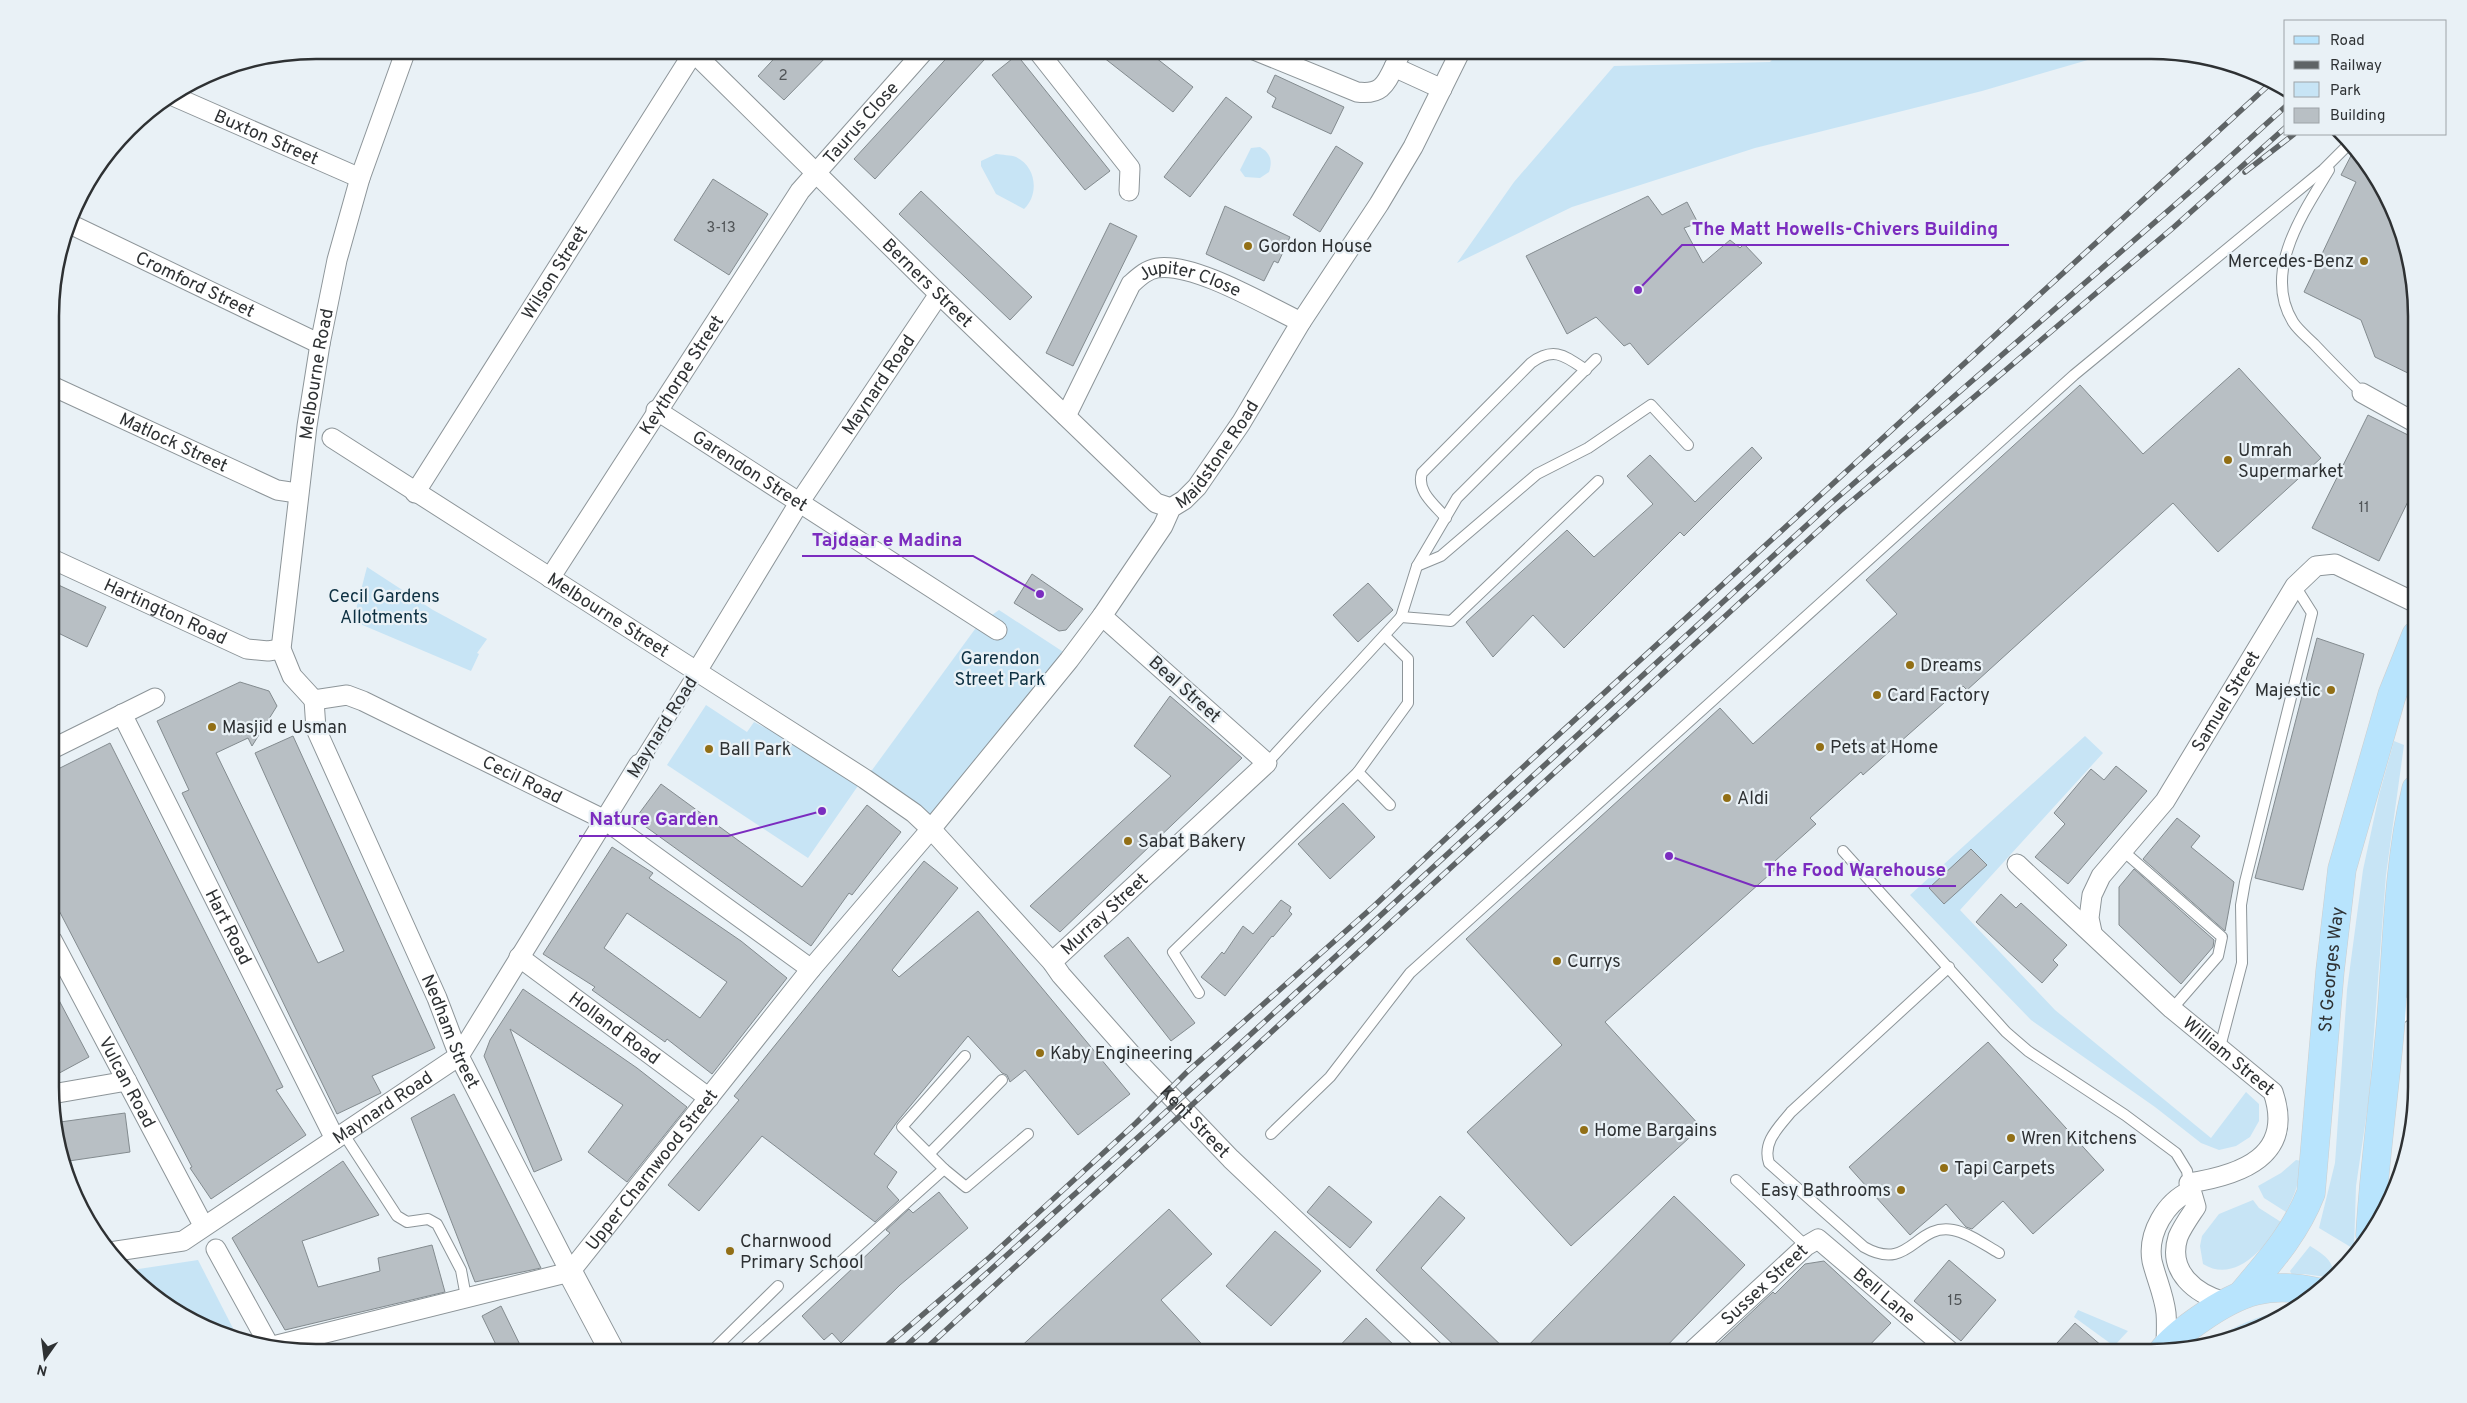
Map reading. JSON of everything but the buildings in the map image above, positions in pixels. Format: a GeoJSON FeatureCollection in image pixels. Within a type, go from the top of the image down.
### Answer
{"type":"FeatureCollection","features":[{"type":"Feature","properties":{"kind":"main road","name":"St Georges Way"},"geometry":{"type":"LineString","coordinates":[[2234,1297],[2288,1238],[2303,1214],[2311,1193],[2330,972],[2342,869],[2392,696],[2408,655]]}},
{"type":"Feature","properties":{"kind":"main road"},"geometry":{"type":"LineString","coordinates":[[2371,1221],[2374,1170],[2391,1020],[2402,884],[2408,843]]}},
{"type":"Feature","properties":{"kind":"main road"},"geometry":{"type":"LineString","coordinates":[[2171,1344],[2187,1328],[2234,1297],[2266,1289],[2291,1288],[2308,1291]]}},
{"type":"Feature","properties":{"kind":"street","name":"Melbourne Road"},"geometry":{"type":"LineString","coordinates":[[314,700],[292,676],[281,649],[297,492],[320,344],[337,260],[360,178],[403,59]]}},
{"type":"Feature","properties":{"kind":"street","name":"Wilson Street"},"geometry":{"type":"LineString","coordinates":[[415,493],[688,59]]}},
{"type":"Feature","properties":{"kind":"street","name":"Berners Street"},"geometry":{"type":"LineString","coordinates":[[701,59],[939,294],[1156,503],[1171,508]]}},
{"type":"Feature","properties":{"kind":"street","name":"Taurus Close"},"geometry":{"type":"LineString","coordinates":[[816,172],[917,59]]}},
{"type":"Feature","properties":{"kind":"street"},"geometry":{"type":"LineString","coordinates":[[1044,59],[1130,168],[1129,191]]}},
{"type":"Feature","properties":{"kind":"street"},"geometry":{"type":"LineString","coordinates":[[1276,59],[1357,92],[1376,91],[1385,85],[1398,59]]}},
{"type":"Feature","properties":{"kind":"street","name":"Maidstone Road"},"geometry":{"type":"LineString","coordinates":[[931,829],[1102,616],[1163,526],[1171,508],[1184,500],[1197,487],[1241,423],[1301,322],[1379,204],[1413,147],[1457,59]]}},
{"type":"Feature","properties":{"kind":"street"},"geometry":{"type":"LineString","coordinates":[[1394,67],[1442,89]]}},
{"type":"Feature","properties":{"kind":"street","name":"Buxton Street"},"geometry":{"type":"LineString","coordinates":[[179,98],[360,178]]}},
{"type":"Feature","properties":{"kind":"street","name":"Keythorpe Street"},"geometry":{"type":"LineString","coordinates":[[550,578],[656,410],[800,191],[816,172]]}},
{"type":"Feature","properties":{"kind":"street","name":"Cromford Street"},"geometry":{"type":"LineString","coordinates":[[75,226],[320,344]]}},
{"type":"Feature","properties":{"kind":"street","name":"Jupiter Close"},"geometry":{"type":"LineString","coordinates":[[1066,416],[1131,284],[1143,273],[1157,268],[1172,268],[1195,273],[1301,322]]}},
{"type":"Feature","properties":{"kind":"street","name":"Maynard Road"},"geometry":{"type":"LineString","coordinates":[[118,1251],[183,1241],[204,1225],[459,1056],[799,503],[939,294]]}},
{"type":"Feature","properties":{"kind":"street","name":"Matlock Street"},"geometry":{"type":"LineString","coordinates":[[59,389],[277,490],[297,492]]}},
{"type":"Feature","properties":{"kind":"street"},"geometry":{"type":"LineString","coordinates":[[2362,393],[2408,419]]}},
{"type":"Feature","properties":{"kind":"street","name":"Garendon Street"},"geometry":{"type":"LineString","coordinates":[[656,410],[997,630]]}},
{"type":"Feature","properties":{"kind":"street","name":"Melbourne Street"},"geometry":{"type":"LineString","coordinates":[[332,438],[415,493],[865,778],[914,813],[931,829]]}},
{"type":"Feature","properties":{"kind":"street","name":"Hartington Road"},"geometry":{"type":"LineString","coordinates":[[59,562],[247,649],[268,651],[281,649]]}},
{"type":"Feature","properties":{"kind":"street","name":"Samuel Street"},"geometry":{"type":"LineString","coordinates":[[2092,932],[2089,918],[2092,895],[2101,876],[2165,801],[2295,586],[2316,566],[2335,564],[2408,599]]}},
{"type":"Feature","properties":{"kind":"street","name":"Beal Street"},"geometry":{"type":"LineString","coordinates":[[1102,616],[1267,763]]}},
{"type":"Feature","properties":{"kind":"street","name":"Cecil Road"},"geometry":{"type":"LineString","coordinates":[[314,700],[347,695],[363,701],[605,820],[811,969]]}},
{"type":"Feature","properties":{"kind":"street"},"geometry":{"type":"LineString","coordinates":[[59,746],[155,698]]}},
{"type":"Feature","properties":{"kind":"street","name":"Nedham Street"},"geometry":{"type":"LineString","coordinates":[[314,700],[316,729],[437,998],[459,1056],[608,1344]]}},
{"type":"Feature","properties":{"kind":"street","name":"Hart Road"},"geometry":{"type":"LineString","coordinates":[[122,714],[339,1136]]}},
{"type":"Feature","properties":{"kind":"street","name":"Murray Street"},"geometry":{"type":"LineString","coordinates":[[1052,962],[1267,763]]}},
{"type":"Feature","properties":{"kind":"street","name":"Kent Street"},"geometry":{"type":"LineString","coordinates":[[931,829],[1052,962],[1061,975],[1138,1062],[1231,1159],[1426,1344]]}},
{"type":"Feature","properties":{"kind":"street","name":"Upper Charnwood Street"},"geometry":{"type":"LineString","coordinates":[[570,1272],[811,969],[931,829]]}},
{"type":"Feature","properties":{"kind":"street","name":"William Street"},"geometry":{"type":"LineString","coordinates":[[2017,864],[2092,932],[2172,1009],[2273,1092],[2278,1108],[2278,1125],[2275,1140],[2264,1156],[2239,1171],[2190,1187],[2177,1197],[2161,1217],[2151,1246],[2152,1259],[2166,1314],[2164,1344]]}},
{"type":"Feature","properties":{"kind":"street"},"geometry":{"type":"LineString","coordinates":[[2402,884],[2408,900]]}},
{"type":"Feature","properties":{"kind":"street","name":"Vulcan Road"},"geometry":{"type":"LineString","coordinates":[[59,953],[204,1225]]}},
{"type":"Feature","properties":{"kind":"street","name":"Holland Road"},"geometry":{"type":"LineString","coordinates":[[519,957],[709,1098]]}},
{"type":"Feature","properties":{"kind":"street"},"geometry":{"type":"LineString","coordinates":[[2391,1020],[2408,1009]]}},
{"type":"Feature","properties":{"kind":"street"},"geometry":{"type":"LineString","coordinates":[[59,1093],[127,1081]]}},
{"type":"Feature","properties":{"kind":"street"},"geometry":{"type":"LineString","coordinates":[[2190,1187],[2196,1207],[2178,1238],[2176,1255],[2185,1280],[2195,1290],[2208,1297],[2234,1297]]}},
{"type":"Feature","properties":{"kind":"street","name":"Bell Lane"},"geometry":{"type":"LineString","coordinates":[[1812,1242],[1942,1344]]}},
{"type":"Feature","properties":{"kind":"street","name":"Sussex Street"},"geometry":{"type":"LineString","coordinates":[[1700,1344],[1812,1242]]}},
{"type":"Feature","properties":{"kind":"street"},"geometry":{"type":"LineString","coordinates":[[216,1249],[266,1339]]}},
{"type":"Feature","properties":{"kind":"street"},"geometry":{"type":"LineString","coordinates":[[287,1343],[570,1272]]}},
{"type":"Feature","properties":{"kind":"lane"},"geometry":{"type":"LineString","coordinates":[[1271,1134],[1330,1077],[1410,973],[2074,375],[2323,170],[2345,148]]}},
{"type":"Feature","properties":{"kind":"lane"},"geometry":{"type":"LineString","coordinates":[[2323,170],[2329,170],[2296,224],[2283,268],[2282,290],[2285,307],[2294,323],[2362,393]]}},
{"type":"Feature","properties":{"kind":"lane"},"geometry":{"type":"LineString","coordinates":[[1446,518],[1422,490],[1419,482],[1422,474],[1531,363],[1542,355],[1550,353],[1562,355],[1586,370]]}},
{"type":"Feature","properties":{"kind":"lane"},"geometry":{"type":"LineString","coordinates":[[1267,763],[1401,617],[1417,566],[1457,498],[1596,359]]}},
{"type":"Feature","properties":{"kind":"lane"},"geometry":{"type":"LineString","coordinates":[[1417,566],[1441,556],[1536,474],[1588,448],[1651,405],[1688,445]]}},
{"type":"Feature","properties":{"kind":"lane"},"geometry":{"type":"LineString","coordinates":[[1401,617],[1451,621],[1598,481]]}},
{"type":"Feature","properties":{"kind":"lane"},"geometry":{"type":"LineString","coordinates":[[2220,1047],[2242,963],[2241,905],[2245,882],[2312,613],[2295,586]]}},
{"type":"Feature","properties":{"kind":"lane"},"geometry":{"type":"LineString","coordinates":[[1199,993],[1174,952],[1358,772],[1408,703],[1408,659],[1385,636]]}},
{"type":"Feature","properties":{"kind":"lane"},"geometry":{"type":"LineString","coordinates":[[1358,772],[1390,805]]}},
{"type":"Feature","properties":{"kind":"lane"},"geometry":{"type":"LineString","coordinates":[[2122,850],[2222,937],[2218,956],[2172,1009]]}},
{"type":"Feature","properties":{"kind":"lane"},"geometry":{"type":"LineString","coordinates":[[1843,851],[2006,1032],[2028,1051],[2125,1115],[2176,1153],[2188,1171],[2190,1187]]}},
{"type":"Feature","properties":{"kind":"lane"},"geometry":{"type":"LineString","coordinates":[[1949,968],[1791,1112],[1767,1146],[1767,1156],[1769,1162],[1864,1247],[1877,1255],[1893,1256],[1908,1249],[1932,1232],[1953,1230],[1999,1253]]}},
{"type":"Feature","properties":{"kind":"lane"},"geometry":{"type":"LineString","coordinates":[[965,1056],[902,1127],[944,1169],[966,1187],[1028,1134]]}},
{"type":"Feature","properties":{"kind":"lane"},"geometry":{"type":"LineString","coordinates":[[930,1153],[1002,1080]]}},
{"type":"Feature","properties":{"kind":"lane"},"geometry":{"type":"LineString","coordinates":[[339,1136],[398,1216],[407,1222],[428,1219],[437,1224],[461,1270],[466,1298]]}},
{"type":"Feature","properties":{"kind":"lane"},"geometry":{"type":"LineString","coordinates":[[750,1344],[944,1169]]}},
{"type":"Feature","properties":{"kind":"lane"},"geometry":{"type":"LineString","coordinates":[[1736,1180],[1812,1242]]}},
{"type":"Feature","properties":{"kind":"lane"},"geometry":{"type":"LineString","coordinates":[[719,1344],[778,1286]]}},
{"type":"Feature","properties":{"kind":"green space"},"geometry":{"type":"Polygon","coordinates":[[[1773,59],[2091,59],[1982,91],[1755,148],[1572,207],[1457,263],[1514,182],[1614,66],[1770,62],[1773,59]]]}},
{"type":"Feature","properties":{"kind":"green space"},"geometry":{"type":"Polygon","coordinates":[[[1260,147],[1270,157],[1269,172],[1260,178],[1245,177],[1240,170],[1251,148],[1260,147]]]}},
{"type":"Feature","properties":{"kind":"green space"},"geometry":{"type":"Polygon","coordinates":[[[996,154],[1016,157],[1028,167],[1032,174],[1034,189],[1029,203],[1024,209],[996,194],[981,166],[981,161],[996,154]]]}},
{"type":"Feature","properties":{"kind":"green space","name":"Cecil Gardens Allotments"},"geometry":{"type":"Polygon","coordinates":[[[367,567],[433,610],[487,639],[477,653],[479,654],[471,671],[353,621],[367,567]]]}},
{"type":"Feature","properties":{"kind":"green space","name":"Garendon Street Park"},"geometry":{"type":"Polygon","coordinates":[[[999,610],[1068,655],[931,827],[867,777],[978,625],[999,610]]]}},
{"type":"Feature","properties":{"kind":"green space"},"geometry":{"type":"Polygon","coordinates":[[[706,705],[747,732],[754,722],[834,763],[862,780],[808,858],[667,765],[706,705]]]}},
{"type":"Feature","properties":{"kind":"green space"},"geometry":{"type":"Polygon","coordinates":[[[2085,736],[2103,753],[1960,910],[2055,1010],[2211,1138],[2246,1092],[2259,1104],[2259,1121],[2250,1137],[2236,1146],[2219,1150],[2201,1143],[2155,1107],[2031,1020],[1910,895],[2085,736]]]}},
{"type":"Feature","properties":{"kind":"green space"},"geometry":{"type":"Polygon","coordinates":[[[2394,741],[2404,745],[2386,875],[2369,1098],[2356,1186],[2354,1245],[2352,1248],[2319,1228],[2335,1163],[2347,990],[2363,870],[2379,795],[2394,741]]]}},
{"type":"Feature","properties":{"kind":"green space"},"geometry":{"type":"Polygon","coordinates":[[[2296,1160],[2302,1161],[2300,1175],[2286,1212],[2264,1198],[2258,1186],[2281,1173],[2296,1160]]]}},
{"type":"Feature","properties":{"kind":"green space"},"geometry":{"type":"Polygon","coordinates":[[[2253,1200],[2259,1208],[2281,1222],[2267,1242],[2258,1252],[2238,1266],[2226,1270],[2215,1269],[2203,1264],[2200,1246],[2202,1236],[2219,1214],[2253,1200]]]}},
{"type":"Feature","properties":{"kind":"green space"},"geometry":{"type":"Polygon","coordinates":[[[2310,1246],[2324,1255],[2333,1269],[2325,1277],[2304,1274],[2292,1275],[2290,1271],[2310,1246]]]}},
{"type":"Feature","properties":{"kind":"green space"},"geometry":{"type":"Polygon","coordinates":[[[198,1260],[235,1331],[187,1310],[159,1291],[135,1270],[198,1260]]]}},
{"type":"Feature","properties":{"kind":"green space"},"geometry":{"type":"Polygon","coordinates":[[[2078,1310],[2128,1331],[2116,1344],[2111,1344],[2074,1317],[2078,1310]]]}},
{"type":"Feature","properties":{"kind":"green space"},"geometry":{"type":"Polygon","coordinates":[[[2274,1313],[2250,1325],[2223,1334],[2240,1325],[2274,1313]]]}},
{"type":"Feature","properties":{"kind":"railway"},"geometry":{"type":"LineString","coordinates":[[888,1344],[990,1257],[1136,1123],[1187,1072],[1374,906],[1473,813],[2267,86]]}},
{"type":"Feature","properties":{"kind":"railway"},"geometry":{"type":"LineString","coordinates":[[908,1344],[1145,1131],[1830,504],[2222,164],[2284,108]]}},
{"type":"Feature","properties":{"kind":"railway"},"geometry":{"type":"LineString","coordinates":[[931,1344],[1840,511],[2174,227],[2284,129]]}},
{"type":"Feature","properties":{"kind":"railway"},"geometry":{"type":"LineString","coordinates":[[2245,172],[2293,135]]}},
{"type":"Feature","properties":{"kind":"place","name":"Gordon House"},"geometry":{"type":"Point","coordinates":[1248,246]}},
{"type":"Feature","properties":{"kind":"place","name":"Mercedes-Benz"},"geometry":{"type":"Point","coordinates":[2364,261]}},
{"type":"Feature","properties":{"kind":"place","name":"The Matt Howells-Chivers Building"},"geometry":{"type":"Point","coordinates":[1638,290]}},
{"type":"Feature","properties":{"kind":"place","name":"Umrah Supermarket"},"geometry":{"type":"Point","coordinates":[2228,460]}},
{"type":"Feature","properties":{"kind":"place","name":"Tajdaar e Madina"},"geometry":{"type":"Point","coordinates":[1040,594]}},
{"type":"Feature","properties":{"kind":"place","name":"Dreams"},"geometry":{"type":"Point","coordinates":[1910,665]}},
{"type":"Feature","properties":{"kind":"place","name":"Majestic"},"geometry":{"type":"Point","coordinates":[2331,690]}},
{"type":"Feature","properties":{"kind":"place","name":"Card Factory"},"geometry":{"type":"Point","coordinates":[1877,695]}},
{"type":"Feature","properties":{"kind":"place","name":"Masjid e Usman"},"geometry":{"type":"Point","coordinates":[212,727]}},
{"type":"Feature","properties":{"kind":"place","name":"Pets at Home"},"geometry":{"type":"Point","coordinates":[1820,747]}},
{"type":"Feature","properties":{"kind":"place","name":"Ball Park"},"geometry":{"type":"Point","coordinates":[709,749]}},
{"type":"Feature","properties":{"kind":"place","name":"Aldi"},"geometry":{"type":"Point","coordinates":[1727,798]}},
{"type":"Feature","properties":{"kind":"place","name":"Nature Garden"},"geometry":{"type":"Point","coordinates":[822,811]}},
{"type":"Feature","properties":{"kind":"place","name":"Sabat Bakery"},"geometry":{"type":"Point","coordinates":[1128,841]}},
{"type":"Feature","properties":{"kind":"place","name":"The Food Warehouse"},"geometry":{"type":"Point","coordinates":[1669,856]}},
{"type":"Feature","properties":{"kind":"place","name":"Currys"},"geometry":{"type":"Point","coordinates":[1557,961]}},
{"type":"Feature","properties":{"kind":"place","name":"Kaby Engineering"},"geometry":{"type":"Point","coordinates":[1040,1053]}},
{"type":"Feature","properties":{"kind":"place","name":"Home Bargains"},"geometry":{"type":"Point","coordinates":[1584,1130]}},
{"type":"Feature","properties":{"kind":"place","name":"Wren Kitchens"},"geometry":{"type":"Point","coordinates":[2011,1138]}},
{"type":"Feature","properties":{"kind":"place","name":"Tapi Carpets"},"geometry":{"type":"Point","coordinates":[1944,1168]}},
{"type":"Feature","properties":{"kind":"place","name":"Easy Bathrooms"},"geometry":{"type":"Point","coordinates":[1901,1190]}},
{"type":"Feature","properties":{"kind":"place","name":"Charnwood Primary School"},"geometry":{"type":"Point","coordinates":[730,1251]}}]}
